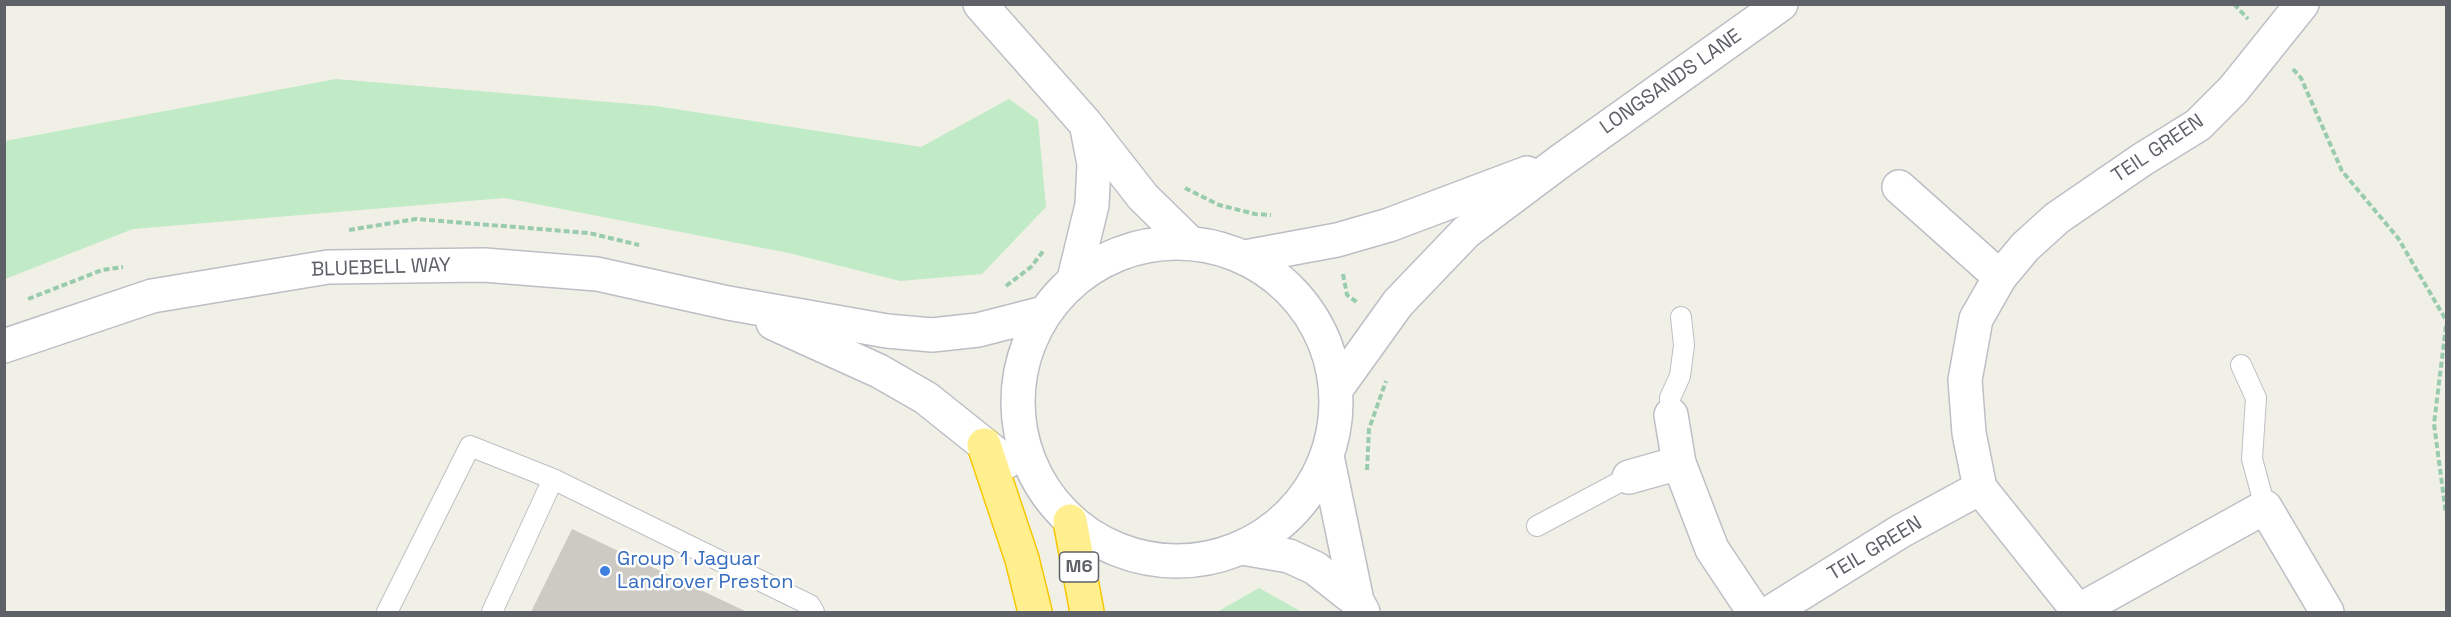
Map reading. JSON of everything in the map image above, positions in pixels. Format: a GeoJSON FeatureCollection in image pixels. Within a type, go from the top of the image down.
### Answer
{"type":"FeatureCollection","features":[{"type":"Feature","properties":{"kind":"highway"},"geometry":{"type":"LineString","coordinates":[[984,445],[1022,559],[1035,612]]}},
{"type":"Feature","properties":{"kind":"highway","name":"M6"},"geometry":{"type":"LineString","coordinates":[[1070,521],[1087,612]]}},
{"type":"Feature","properties":{"kind":"main road"},"geometry":{"type":"LineString","coordinates":[[980,4],[1086,124],[1143,197],[1189,242]]}},
{"type":"Feature","properties":{"kind":"main road","name":"LONGSANDS LANE"},"geometry":{"type":"LineString","coordinates":[[1562,160],[1781,4]]}},
{"type":"Feature","properties":{"kind":"main road","name":"TEIL GREEN"},"geometry":{"type":"LineString","coordinates":[[2265,507],[2078,612],[1980,488],[1969,433],[1965,380],[1976,319],[2000,277],[2025,247],[2057,218],[2143,159],[2198,125],[2233,90],[2302,4]]}},
{"type":"Feature","properties":{"kind":"main road"},"geometry":{"type":"LineString","coordinates":[[1074,279],[1092,205],[1094,164],[1086,124]]}},
{"type":"Feature","properties":{"kind":"main road"},"geometry":{"type":"LineString","coordinates":[[1245,257],[1337,240],[1389,225],[1562,160]]}},
{"type":"Feature","properties":{"kind":"main road"},"geometry":{"type":"LineString","coordinates":[[1337,388],[1383,322],[1436,261],[1466,232],[1562,160]]}},
{"type":"Feature","properties":{"kind":"main road"},"geometry":{"type":"LineString","coordinates":[[1899,187],[2000,277]]}},
{"type":"Feature","properties":{"kind":"main road"},"geometry":{"type":"LineString","coordinates":[[728,303],[879,371],[926,398],[1046,494],[1070,521],[1108,546],[1152,560],[1198,560],[1242,548],[1278,525],[1308,494],[1328,456],[1336,423],[1337,388],[1328,347],[1308,310],[1280,279],[1245,257],[1217,247],[1189,242],[1148,245],[1109,258],[1074,279],[1044,313],[1031,341],[1022,368],[1017,404],[1025,451],[1046,494]]}},
{"type":"Feature","properties":{"kind":"main road","name":"BLUEBELL WAY"},"geometry":{"type":"LineString","coordinates":[[4,346],[152,296],[328,267],[484,265],[597,274],[728,303]]}},
{"type":"Feature","properties":{"kind":"main road"},"geometry":{"type":"LineString","coordinates":[[728,303],[887,331],[932,335],[978,330],[1044,313]]}},
{"type":"Feature","properties":{"kind":"main road"},"geometry":{"type":"LineString","coordinates":[[1671,415],[1679,463],[1712,549],[1754,612]]}},
{"type":"Feature","properties":{"kind":"main road"},"geometry":{"type":"LineString","coordinates":[[1328,456],[1360,607]]}},
{"type":"Feature","properties":{"kind":"main road"},"geometry":{"type":"LineString","coordinates":[[1629,477],[1679,463]]}},
{"type":"Feature","properties":{"kind":"main road","name":"TEIL GREEN"},"geometry":{"type":"LineString","coordinates":[[1771,612],[1901,531],[1980,488]]}},
{"type":"Feature","properties":{"kind":"main road"},"geometry":{"type":"LineString","coordinates":[[2265,507],[2326,612]]}},
{"type":"Feature","properties":{"kind":"main road"},"geometry":{"type":"LineString","coordinates":[[1242,548],[1289,556],[1315,568],[1360,607]]}},
{"type":"Feature","properties":{"kind":"lane"},"geometry":{"type":"LineString","coordinates":[[1671,415],[1670,398],[1680,376],[1684,345],[1681,317]]}},
{"type":"Feature","properties":{"kind":"lane"},"geometry":{"type":"LineString","coordinates":[[2241,365],[2256,398],[2252,459],[2265,507]]}},
{"type":"Feature","properties":{"kind":"lane"},"geometry":{"type":"LineString","coordinates":[[387,612],[470,446],[553,479],[810,605],[814,612]]}},
{"type":"Feature","properties":{"kind":"lane"},"geometry":{"type":"LineString","coordinates":[[1537,526],[1629,477]]}},
{"type":"Feature","properties":{"kind":"lane"},"geometry":{"type":"LineString","coordinates":[[492,612],[553,479]]}},
{"type":"Feature","properties":{"kind":"path"},"geometry":{"type":"LineString","coordinates":[[2234,4],[2301,78],[2342,171],[2398,238],[2446,320]]}},
{"type":"Feature","properties":{"kind":"path"},"geometry":{"type":"LineString","coordinates":[[1143,197],[1170,181],[1219,205],[1256,214],[1275,215]]}},
{"type":"Feature","properties":{"kind":"path"},"geometry":{"type":"LineString","coordinates":[[346,231],[416,219],[589,233],[646,247]]}},
{"type":"Feature","properties":{"kind":"path"},"geometry":{"type":"LineString","coordinates":[[1337,240],[1347,295],[1383,322]]}},
{"type":"Feature","properties":{"kind":"path"},"geometry":{"type":"LineString","coordinates":[[1005,287],[1031,267],[1046,249]]}},
{"type":"Feature","properties":{"kind":"path"},"geometry":{"type":"LineString","coordinates":[[26,299],[102,270],[125,267]]}},
{"type":"Feature","properties":{"kind":"path"},"geometry":{"type":"LineString","coordinates":[[2446,326],[2434,424],[2446,514]]}},
{"type":"Feature","properties":{"kind":"path"},"geometry":{"type":"LineString","coordinates":[[1366,476],[1369,429],[1391,370]]}},
{"type":"Feature","properties":{"kind":"green space"},"geometry":{"type":"Polygon","coordinates":[[[336,79],[656,106],[921,147],[1009,99],[1038,120],[1046,207],[982,274],[900,281],[789,253],[505,198],[133,229],[5,279],[5,141],[336,79]]]}},
{"type":"Feature","properties":{"kind":"green space"},"geometry":{"type":"Polygon","coordinates":[[[1259,588],[1302,612],[1217,612],[1259,588]]]}},
{"type":"Feature","properties":{"kind":"building","name":"Group 1 Jaguar Landrover Preston"},"geometry":{"type":"Polygon","coordinates":[[[572,529],[747,612],[531,612],[572,529]]]}},
{"type":"Feature","properties":{"kind":"place","name":"Group 1 Jaguar Landrover Preston"},"geometry":{"type":"Point","coordinates":[605,571]}}]}
